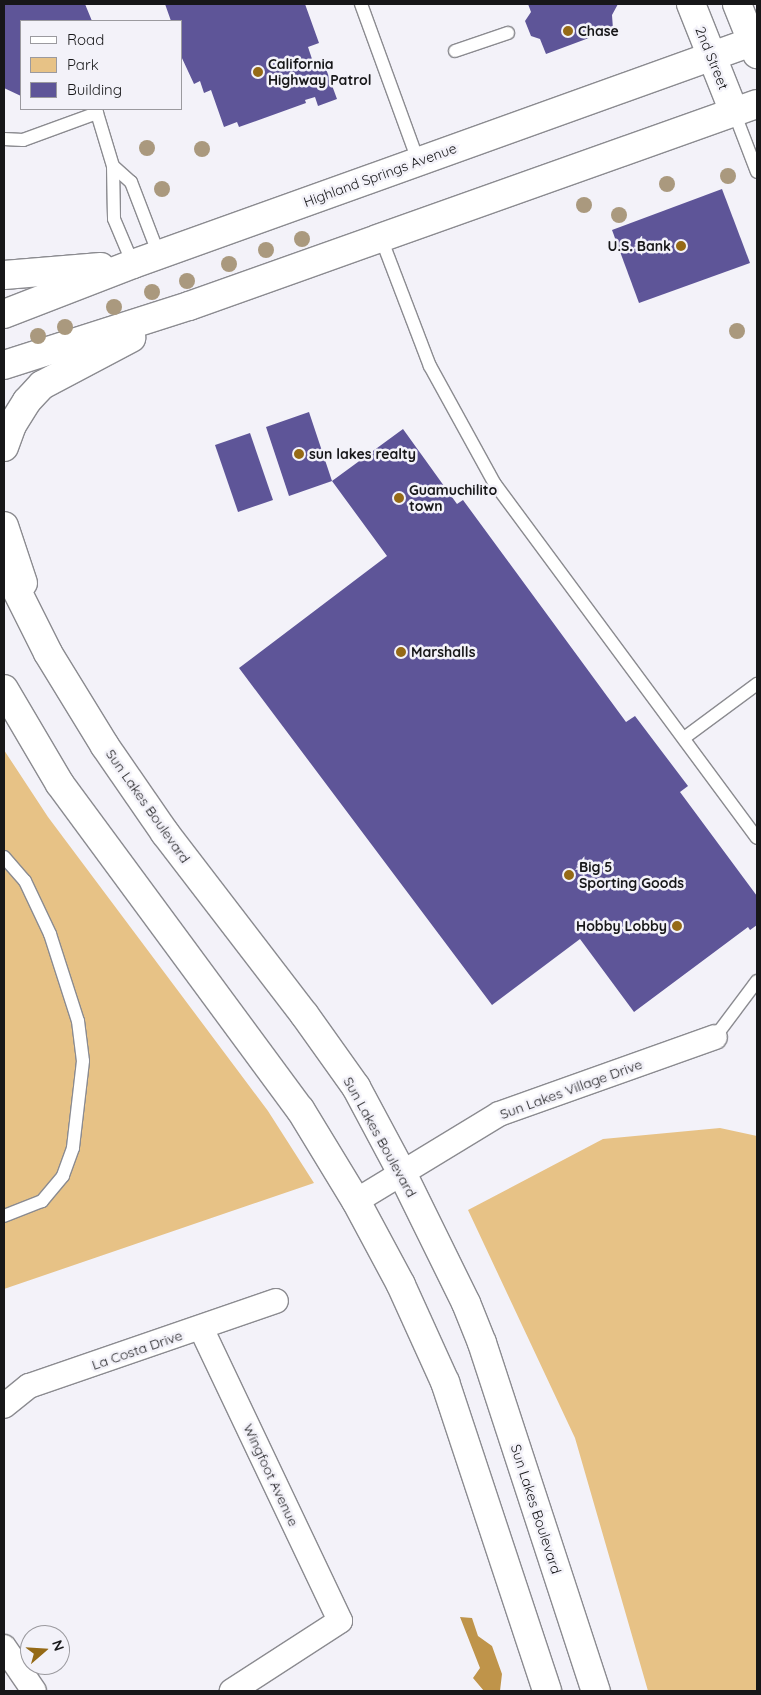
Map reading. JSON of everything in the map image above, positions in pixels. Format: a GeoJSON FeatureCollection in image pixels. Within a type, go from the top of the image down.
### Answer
{"type":"FeatureCollection","features":[{"type":"Feature","properties":{"kind":"street","name":"2nd Street"},"geometry":{"type":"LineString","coordinates":[[691,4],[712,56],[746,108]]}},
{"type":"Feature","properties":{"kind":"street"},"geometry":{"type":"LineString","coordinates":[[737,4],[756,45]]}},
{"type":"Feature","properties":{"kind":"street","name":"Highland Springs Avenue"},"geometry":{"type":"LineString","coordinates":[[4,314],[133,264],[712,56],[756,45]]}},
{"type":"Feature","properties":{"kind":"street"},"geometry":{"type":"LineString","coordinates":[[4,365],[189,306],[746,108]]}},
{"type":"Feature","properties":{"kind":"street"},"geometry":{"type":"LineString","coordinates":[[4,275],[133,264]]}},
{"type":"Feature","properties":{"kind":"street"},"geometry":{"type":"LineString","coordinates":[[4,447],[12,425],[27,401],[42,385],[189,306]]}},
{"type":"Feature","properties":{"kind":"street"},"geometry":{"type":"LineString","coordinates":[[4,526],[48,653]]}},
{"type":"Feature","properties":{"kind":"street","name":"Sun Lakes Boulevard"},"geometry":{"type":"LineString","coordinates":[[4,565],[48,653],[105,746],[165,833],[304,1014],[356,1087],[402,1173],[455,1279],[482,1343],[596,1691]]}},
{"type":"Feature","properties":{"kind":"street"},"geometry":{"type":"LineString","coordinates":[[4,689],[60,784],[300,1109],[356,1201],[401,1285],[445,1382],[547,1691]]}},
{"type":"Feature","properties":{"kind":"street","name":"Sun Lakes Village Drive"},"geometry":{"type":"LineString","coordinates":[[356,1201],[499,1114],[715,1037]]}},
{"type":"Feature","properties":{"kind":"street","name":"La Costa Drive"},"geometry":{"type":"LineString","coordinates":[[4,1406],[29,1386],[276,1301]]}},
{"type":"Feature","properties":{"kind":"street","name":"Wingfoot Avenue"},"geometry":{"type":"LineString","coordinates":[[202,1328],[340,1621],[232,1691]]}},
{"type":"Feature","properties":{"kind":"street"},"geometry":{"type":"LineString","coordinates":[[4,1646],[34,1691]]}},
{"type":"Feature","properties":{"kind":"lane"},"geometry":{"type":"LineString","coordinates":[[360,4],[418,162]]}},
{"type":"Feature","properties":{"kind":"lane"},"geometry":{"type":"LineString","coordinates":[[455,51],[508,34]]}},
{"type":"Feature","properties":{"kind":"lane"},"geometry":{"type":"LineString","coordinates":[[746,108],[757,172]]}},
{"type":"Feature","properties":{"kind":"lane"},"geometry":{"type":"LineString","coordinates":[[4,139],[23,140],[97,113],[113,166],[114,219],[133,264]]}},
{"type":"Feature","properties":{"kind":"lane"},"geometry":{"type":"LineString","coordinates":[[113,166],[131,182],[159,255]]}},
{"type":"Feature","properties":{"kind":"lane"},"geometry":{"type":"LineString","coordinates":[[381,238],[430,366],[495,484],[757,838]]}},
{"type":"Feature","properties":{"kind":"lane"},"geometry":{"type":"LineString","coordinates":[[684,738],[757,684]]}},
{"type":"Feature","properties":{"kind":"lane"},"geometry":{"type":"LineString","coordinates":[[4,857],[25,881],[50,934],[78,1021],[83,1061],[73,1148],[63,1176],[42,1201],[4,1216]]}},
{"type":"Feature","properties":{"kind":"lane"},"geometry":{"type":"LineString","coordinates":[[715,1037],[757,981]]}},
{"type":"Feature","properties":{"kind":"green space"},"geometry":{"type":"Polygon","coordinates":[[[4,750],[48,817],[268,1111],[314,1183],[4,1289],[4,750]]]}},
{"type":"Feature","properties":{"kind":"green space"},"geometry":{"type":"Polygon","coordinates":[[[720,1128],[757,1136],[757,1691],[648,1691],[575,1438],[468,1210],[603,1139],[720,1128]]]}},
{"type":"Feature","properties":{"kind":"shaded area"},"geometry":{"type":"Polygon","coordinates":[[[460,1617],[472,1618],[478,1636],[492,1646],[502,1674],[500,1691],[484,1691],[473,1678],[480,1668],[460,1617]]]}},
{"type":"Feature","properties":{"kind":"building"},"geometry":{"type":"Polygon","coordinates":[[[4,4],[85,4],[92,20],[20,20],[20,96],[4,88],[4,4]]]}},
{"type":"Feature","properties":{"kind":"building","name":"California Highway Patrol"},"geometry":{"type":"Polygon","coordinates":[[[165,4],[305,4],[319,43],[308,47],[313,62],[322,58],[337,99],[318,106],[315,97],[305,100],[306,103],[239,127],[237,122],[224,127],[211,90],[204,93],[200,81],[194,84],[182,58],[182,20],[171,20],[165,4]]]}},
{"type":"Feature","properties":{"kind":"building","name":"Chase"},"geometry":{"type":"Polygon","coordinates":[[[528,4],[618,4],[612,15],[613,29],[546,54],[540,39],[531,36],[525,21],[531,12],[528,4]]]}},
{"type":"Feature","properties":{"kind":"building","name":"U.S. Bank"},"geometry":{"type":"Polygon","coordinates":[[[722,189],[750,263],[639,303],[612,230],[722,189]]]}},
{"type":"Feature","properties":{"kind":"building","name":"sun lakes realty"},"geometry":{"type":"Polygon","coordinates":[[[309,412],[332,481],[289,496],[266,427],[309,412]]]}},
{"type":"Feature","properties":{"kind":"building"},"geometry":{"type":"Polygon","coordinates":[[[403,429],[457,504],[463,500],[626,722],[635,716],[688,786],[680,792],[757,896],[757,925],[750,930],[748,927],[634,1012],[580,939],[492,1005],[239,668],[387,556],[332,481],[403,429]]]}},
{"type":"Feature","properties":{"kind":"building"},"geometry":{"type":"Polygon","coordinates":[[[250,433],[273,500],[238,512],[215,445],[250,433]]]}},
{"type":"Feature","properties":{"kind":"place","name":"Chase"},"geometry":{"type":"Point","coordinates":[568,31]}},
{"type":"Feature","properties":{"kind":"place","name":"California Highway Patrol"},"geometry":{"type":"Point","coordinates":[258,72]}},
{"type":"Feature","properties":{"kind":"place","name":"U.S. Bank"},"geometry":{"type":"Point","coordinates":[681,246]}},
{"type":"Feature","properties":{"kind":"place","name":"sun lakes realty"},"geometry":{"type":"Point","coordinates":[299,454]}},
{"type":"Feature","properties":{"kind":"place","name":"Guamuchilito town"},"geometry":{"type":"Point","coordinates":[399,498]}},
{"type":"Feature","properties":{"kind":"place","name":"Marshalls"},"geometry":{"type":"Point","coordinates":[401,652]}},
{"type":"Feature","properties":{"kind":"place","name":"Big 5 Sporting Goods"},"geometry":{"type":"Point","coordinates":[569,875]}},
{"type":"Feature","properties":{"kind":"place","name":"Hobby Lobby"},"geometry":{"type":"Point","coordinates":[677,926]}}]}
